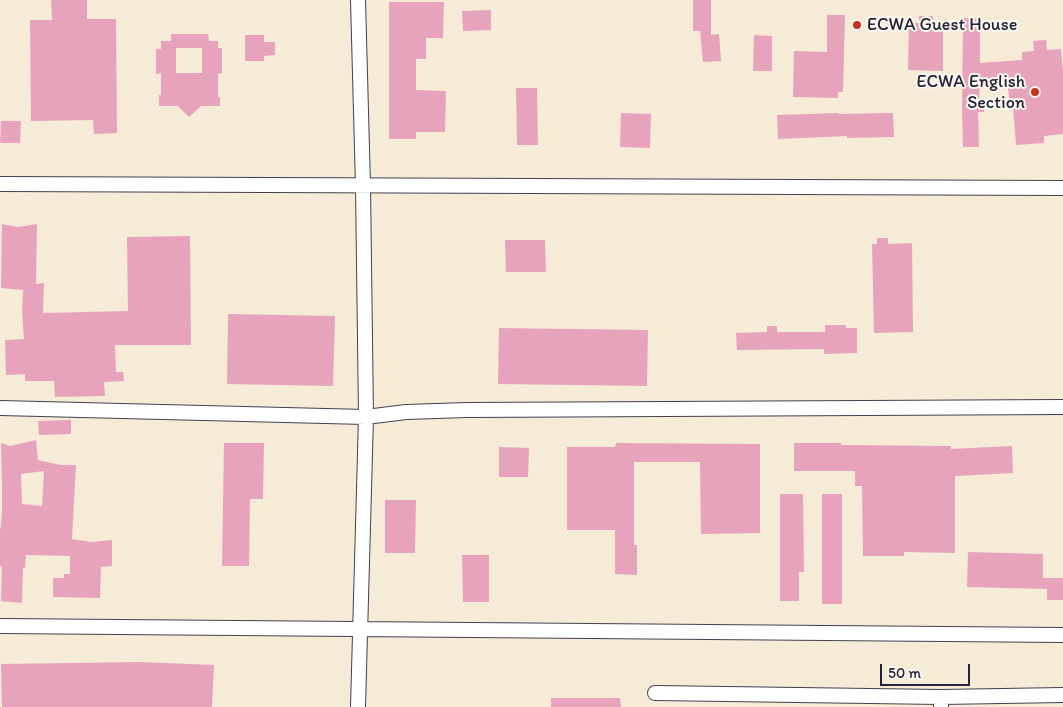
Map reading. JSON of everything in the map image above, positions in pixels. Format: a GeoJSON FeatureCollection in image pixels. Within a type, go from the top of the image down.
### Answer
{"type":"FeatureCollection","features":[{"type":"Feature","properties":{"kind":"lane"},"geometry":{"type":"LineString","coordinates":[[358,0],[366,417],[358,707]]}},
{"type":"Feature","properties":{"kind":"lane"},"geometry":{"type":"LineString","coordinates":[[0,184],[1063,188]]}},
{"type":"Feature","properties":{"kind":"lane"},"geometry":{"type":"LineString","coordinates":[[0,408],[366,417],[406,412],[467,410],[1063,407]]}},
{"type":"Feature","properties":{"kind":"lane"},"geometry":{"type":"LineString","coordinates":[[0,626],[1063,635]]}},
{"type":"Feature","properties":{"kind":"lane"},"geometry":{"type":"LineString","coordinates":[[655,692],[941,702],[995,702],[1063,695]]}},
{"type":"Feature","properties":{"kind":"building"},"geometry":{"type":"Polygon","coordinates":[[[51,0],[87,0],[87,19],[116,19],[117,133],[94,134],[93,120],[31,121],[30,20],[52,20],[51,0]]]}},
{"type":"Feature","properties":{"kind":"building"},"geometry":{"type":"Polygon","coordinates":[[[693,0],[711,0],[711,35],[719,34],[721,61],[703,62],[700,31],[693,31],[693,0]]]}},
{"type":"Feature","properties":{"kind":"building"},"geometry":{"type":"Polygon","coordinates":[[[389,2],[444,2],[443,38],[426,38],[426,59],[416,59],[416,90],[446,91],[445,132],[416,132],[416,139],[389,139],[389,2]]]}},
{"type":"Feature","properties":{"kind":"building"},"geometry":{"type":"Polygon","coordinates":[[[491,10],[491,30],[463,31],[462,11],[491,10]]]}},
{"type":"Feature","properties":{"kind":"building"},"geometry":{"type":"Polygon","coordinates":[[[827,15],[845,15],[843,92],[838,92],[838,98],[793,97],[794,51],[827,52],[827,15]]]}},
{"type":"Feature","properties":{"kind":"building"},"geometry":{"type":"Polygon","coordinates":[[[919,16],[933,16],[933,24],[943,24],[943,71],[908,70],[909,23],[919,23],[919,16]]]}},
{"type":"Feature","properties":{"kind":"building","name":"ECWA English Section"},"geometry":{"type":"Polygon","coordinates":[[[963,18],[980,19],[980,63],[1022,60],[1022,52],[1034,51],[1033,41],[1046,40],[1047,50],[1061,49],[1063,134],[1044,136],[1044,143],[1016,145],[1013,107],[1010,107],[1007,78],[980,80],[979,98],[984,98],[984,112],[978,112],[979,147],[963,147],[963,18]]]}},
{"type":"Feature","properties":{"kind":"building"},"geometry":{"type":"Polygon","coordinates":[[[171,34],[208,34],[209,41],[218,41],[218,48],[222,48],[222,73],[218,74],[220,106],[201,106],[189,117],[178,106],[159,106],[161,73],[156,74],[156,49],[161,49],[161,41],[171,41],[171,34]],[[176,48],[176,73],[202,73],[202,48],[176,48]]]}},
{"type":"Feature","properties":{"kind":"building"},"geometry":{"type":"Polygon","coordinates":[[[245,35],[264,35],[264,42],[275,42],[275,55],[264,56],[264,61],[245,61],[245,35]]]}},
{"type":"Feature","properties":{"kind":"building"},"geometry":{"type":"Polygon","coordinates":[[[754,35],[772,36],[772,71],[753,71],[754,35]]]}},
{"type":"Feature","properties":{"kind":"building"},"geometry":{"type":"Polygon","coordinates":[[[516,88],[537,88],[538,145],[517,145],[516,88]]]}},
{"type":"Feature","properties":{"kind":"building"},"geometry":{"type":"Polygon","coordinates":[[[621,113],[651,114],[650,148],[620,147],[621,113]]]}},
{"type":"Feature","properties":{"kind":"building"},"geometry":{"type":"Polygon","coordinates":[[[893,113],[894,137],[847,138],[847,136],[778,139],[777,115],[893,113]]]}},
{"type":"Feature","properties":{"kind":"building"},"geometry":{"type":"Polygon","coordinates":[[[1,121],[21,121],[20,143],[0,143],[1,121]]]}},
{"type":"Feature","properties":{"kind":"building"},"geometry":{"type":"Polygon","coordinates":[[[2,224],[18,227],[37,224],[36,284],[44,283],[43,313],[128,311],[127,237],[190,236],[191,345],[115,345],[116,372],[123,372],[124,381],[104,382],[105,396],[55,397],[54,381],[25,381],[25,374],[6,375],[5,340],[24,339],[23,290],[1,288],[2,224]]]}},
{"type":"Feature","properties":{"kind":"building"},"geometry":{"type":"Polygon","coordinates":[[[877,238],[888,238],[888,244],[912,243],[913,332],[874,333],[872,244],[877,244],[877,238]]]}},
{"type":"Feature","properties":{"kind":"building"},"geometry":{"type":"Polygon","coordinates":[[[505,240],[545,240],[546,272],[506,272],[505,240]]]}},
{"type":"Feature","properties":{"kind":"building"},"geometry":{"type":"Polygon","coordinates":[[[228,314],[335,316],[333,386],[227,384],[228,314]]]}},
{"type":"Feature","properties":{"kind":"building"},"geometry":{"type":"Polygon","coordinates":[[[825,325],[846,325],[846,328],[857,328],[857,353],[824,354],[824,349],[737,350],[736,333],[767,332],[767,326],[777,326],[777,332],[825,332],[825,325]]]}},
{"type":"Feature","properties":{"kind":"building"},"geometry":{"type":"Polygon","coordinates":[[[499,328],[648,330],[647,386],[498,384],[499,328]]]}},
{"type":"Feature","properties":{"kind":"building"},"geometry":{"type":"Polygon","coordinates":[[[71,420],[71,434],[39,435],[38,421],[71,420]]]}},
{"type":"Feature","properties":{"kind":"building"},"geometry":{"type":"Polygon","coordinates":[[[36,440],[38,460],[61,465],[76,465],[72,539],[91,542],[112,540],[112,566],[101,567],[100,598],[53,597],[53,578],[64,578],[64,574],[70,574],[70,556],[26,555],[25,568],[23,568],[22,603],[1,601],[1,443],[10,446],[36,440]],[[44,471],[21,474],[22,504],[42,506],[44,471]]]}},
{"type":"Feature","properties":{"kind":"building"},"geometry":{"type":"Polygon","coordinates":[[[224,443],[264,443],[263,499],[250,499],[249,566],[222,566],[224,443]]]}},
{"type":"Feature","properties":{"kind":"building"},"geometry":{"type":"Polygon","coordinates":[[[616,443],[760,444],[760,533],[701,534],[700,462],[634,462],[634,545],[637,545],[637,575],[615,574],[615,530],[567,530],[567,447],[615,447],[616,443]]]}},
{"type":"Feature","properties":{"kind":"building"},"geometry":{"type":"Polygon","coordinates":[[[794,443],[951,446],[951,449],[1012,446],[1013,473],[955,476],[955,553],[904,552],[904,556],[863,556],[862,486],[855,486],[855,471],[794,471],[794,443]]]}},
{"type":"Feature","properties":{"kind":"building"},"geometry":{"type":"Polygon","coordinates":[[[499,447],[529,448],[528,477],[499,477],[499,447]]]}},
{"type":"Feature","properties":{"kind":"building"},"geometry":{"type":"Polygon","coordinates":[[[780,494],[803,494],[804,572],[799,572],[799,601],[780,601],[780,494]]]}},
{"type":"Feature","properties":{"kind":"building"},"geometry":{"type":"Polygon","coordinates":[[[822,494],[842,494],[842,604],[822,604],[822,494]]]}},
{"type":"Feature","properties":{"kind":"building"},"geometry":{"type":"Polygon","coordinates":[[[385,500],[416,500],[415,553],[385,553],[385,500]]]}},
{"type":"Feature","properties":{"kind":"building"},"geometry":{"type":"Polygon","coordinates":[[[968,552],[1043,554],[1043,578],[1063,578],[1063,600],[1047,600],[1047,589],[967,587],[968,552]]]}},
{"type":"Feature","properties":{"kind":"building"},"geometry":{"type":"Polygon","coordinates":[[[462,555],[489,555],[489,602],[463,602],[462,555]]]}},
{"type":"Feature","properties":{"kind":"building"},"geometry":{"type":"Polygon","coordinates":[[[140,662],[214,665],[212,707],[2,707],[1,664],[140,662]]]}},
{"type":"Feature","properties":{"kind":"building"},"geometry":{"type":"Polygon","coordinates":[[[551,698],[620,698],[621,707],[551,707],[551,698]]]}},
{"type":"Feature","properties":{"kind":"place","name":"ECWA Guest House"},"geometry":{"type":"Point","coordinates":[857,25]}},
{"type":"Feature","properties":{"kind":"place","name":"ECWA English Section"},"geometry":{"type":"Point","coordinates":[1035,92]}}]}
